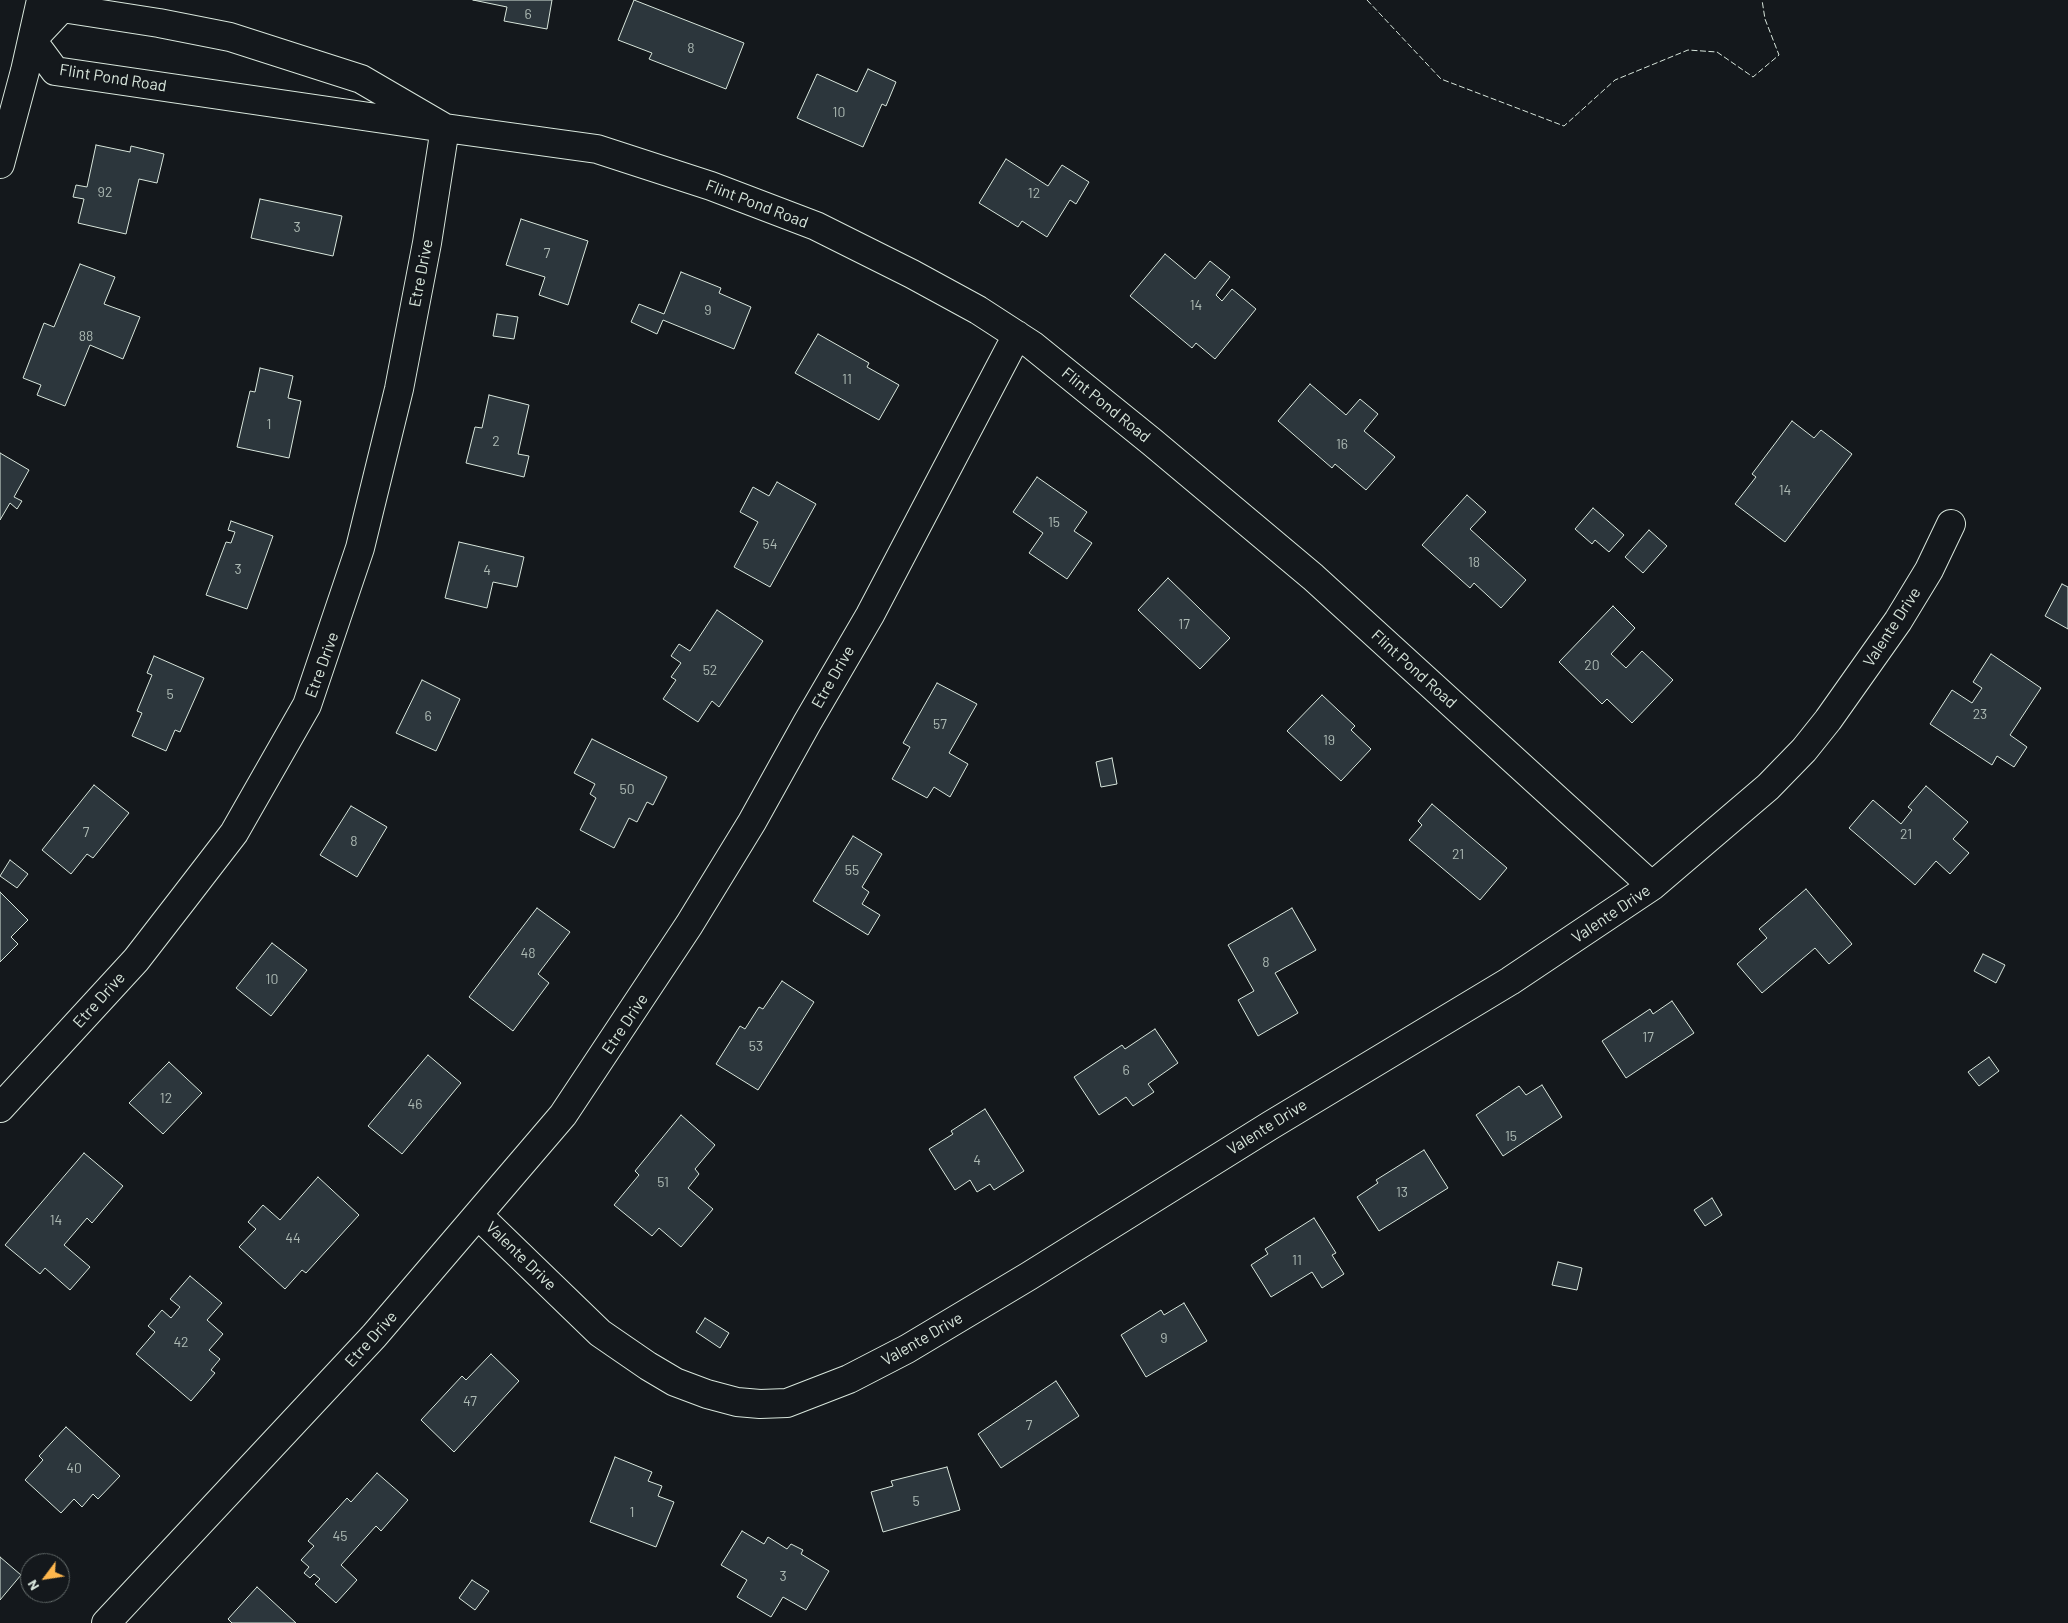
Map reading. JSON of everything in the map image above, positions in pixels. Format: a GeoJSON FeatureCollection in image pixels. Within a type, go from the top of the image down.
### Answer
{"type":"FeatureCollection","features":[{"type":"Feature","properties":{"kind":"street"},"geometry":{"type":"LineString","coordinates":[[0,164],[32,40],[40,0]]}},
{"type":"Feature","properties":{"kind":"street","name":"Flint Pond Road"},"geometry":{"type":"LineString","coordinates":[[445,128],[361,79],[230,37],[160,23],[62,8],[32,40],[55,71],[445,128],[597,149],[711,186],[816,226],[961,301],[1017,335],[1144,436],[1313,577],[1652,886]]}},
{"type":"Feature","properties":{"kind":"street","name":"Etre Drive"},"geometry":{"type":"LineString","coordinates":[[0,1108],[136,960],[234,833],[307,705],[360,548],[399,389],[427,243],[445,128]]}},
{"type":"Feature","properties":{"kind":"street","name":"Etre Drive"},"geometry":{"type":"LineString","coordinates":[[106,1623],[374,1336],[563,1115],[689,925],[752,822],[806,723],[870,615],[1017,335]]}},
{"type":"Feature","properties":{"kind":"street","name":"Valente Drive"},"geometry":{"type":"LineString","coordinates":[[478,1216],[600,1333],[648,1366],[676,1382],[707,1394],[737,1402],[760,1404],[787,1403],[834,1385],[907,1349],[1304,1104],[1510,981],[1652,886],[1768,787],[1804,750],[1828,720],[1898,621],[1929,570],[1951,524]]}},
{"type":"Feature","properties":{"kind":"building"},"geometry":{"type":"Polygon","coordinates":[[[473,0],[552,0],[547,29],[504,21],[507,7],[473,0]]]}},
{"type":"Feature","properties":{"kind":"building"},"geometry":{"type":"Polygon","coordinates":[[[634,0],[744,43],[726,89],[649,59],[652,53],[618,40],[634,0]]]}},
{"type":"Feature","properties":{"kind":"building"},"geometry":{"type":"Polygon","coordinates":[[[868,69],[896,82],[886,106],[882,104],[863,147],[797,118],[817,74],[857,92],[868,69]]]}},
{"type":"Feature","properties":{"kind":"building"},"geometry":{"type":"Polygon","coordinates":[[[96,145],[130,152],[131,146],[164,154],[157,183],[139,179],[126,234],[78,223],[84,199],[73,197],[76,185],[87,187],[96,145]]]}},
{"type":"Feature","properties":{"kind":"building"},"geometry":{"type":"Polygon","coordinates":[[[1006,159],[1048,186],[1062,165],[1089,182],[1076,204],[1070,200],[1047,237],[1022,221],[1018,227],[979,203],[1006,159]]]}},
{"type":"Feature","properties":{"kind":"building"},"geometry":{"type":"Polygon","coordinates":[[[260,199],[342,216],[333,256],[251,238],[260,199]]]}},
{"type":"Feature","properties":{"kind":"building"},"geometry":{"type":"Polygon","coordinates":[[[521,219],[588,241],[568,305],[539,295],[545,277],[506,265],[521,219]]]}},
{"type":"Feature","properties":{"kind":"building"},"geometry":{"type":"Polygon","coordinates":[[[1165,254],[1195,279],[1210,261],[1230,277],[1216,295],[1222,301],[1232,289],[1256,309],[1215,359],[1196,343],[1192,348],[1130,296],[1165,254]]]}},
{"type":"Feature","properties":{"kind":"building"},"geometry":{"type":"Polygon","coordinates":[[[80,264],[115,277],[104,304],[140,317],[123,359],[90,345],[65,406],[37,395],[41,385],[23,378],[44,323],[54,327],[80,264]]]}},
{"type":"Feature","properties":{"kind":"building"},"geometry":{"type":"Polygon","coordinates":[[[681,272],[721,288],[719,293],[751,307],[734,349],[663,320],[657,334],[631,322],[639,304],[664,314],[681,272]]]}},
{"type":"Feature","properties":{"kind":"building"},"geometry":{"type":"Polygon","coordinates":[[[497,314],[518,317],[514,339],[493,336],[497,314]]]}},
{"type":"Feature","properties":{"kind":"building"},"geometry":{"type":"Polygon","coordinates":[[[818,334],[869,363],[867,367],[899,385],[879,420],[795,373],[818,334]]]}},
{"type":"Feature","properties":{"kind":"building"},"geometry":{"type":"Polygon","coordinates":[[[260,368],[293,376],[288,398],[301,401],[289,458],[237,447],[250,391],[255,392],[260,368]]]}},
{"type":"Feature","properties":{"kind":"building"},"geometry":{"type":"Polygon","coordinates":[[[1310,384],[1346,415],[1360,399],[1378,414],[1364,431],[1395,457],[1366,490],[1335,464],[1332,468],[1278,421],[1310,384]]]}},
{"type":"Feature","properties":{"kind":"building"},"geometry":{"type":"Polygon","coordinates":[[[489,395],[529,405],[518,454],[529,456],[524,477],[466,463],[475,427],[482,428],[489,395]]]}},
{"type":"Feature","properties":{"kind":"building"},"geometry":{"type":"Polygon","coordinates":[[[1792,421],[1814,438],[1821,430],[1852,454],[1785,542],[1735,504],[1756,477],[1752,474],[1792,421]]]}},
{"type":"Feature","properties":{"kind":"building"},"geometry":{"type":"Polygon","coordinates":[[[0,453],[29,470],[14,497],[22,501],[17,509],[10,503],[0,520],[0,453]]]}},
{"type":"Feature","properties":{"kind":"building"},"geometry":{"type":"Polygon","coordinates":[[[1037,477],[1087,512],[1074,531],[1092,543],[1067,579],[1029,553],[1043,533],[1013,512],[1037,477]]]}},
{"type":"Feature","properties":{"kind":"building"},"geometry":{"type":"Polygon","coordinates":[[[777,482],[816,504],[770,587],[734,567],[758,522],[740,512],[753,487],[769,496],[777,482]]]}},
{"type":"Feature","properties":{"kind":"building"},"geometry":{"type":"Polygon","coordinates":[[[1467,495],[1486,512],[1470,529],[1526,580],[1501,608],[1474,583],[1470,588],[1422,545],[1467,495]]]}},
{"type":"Feature","properties":{"kind":"building"},"geometry":{"type":"Polygon","coordinates":[[[1593,508],[1624,535],[1609,552],[1595,540],[1592,544],[1575,529],[1593,508]]]}},
{"type":"Feature","properties":{"kind":"building"},"geometry":{"type":"Polygon","coordinates":[[[231,521],[273,536],[247,609],[206,595],[226,542],[231,543],[235,532],[228,530],[231,521]]]}},
{"type":"Feature","properties":{"kind":"building"},"geometry":{"type":"Polygon","coordinates":[[[1649,530],[1667,546],[1643,573],[1625,557],[1649,530]]]}},
{"type":"Feature","properties":{"kind":"building"},"geometry":{"type":"Polygon","coordinates":[[[459,542],[524,557],[517,587],[493,582],[487,608],[445,598],[459,542]]]}},
{"type":"Feature","properties":{"kind":"building"},"geometry":{"type":"Polygon","coordinates":[[[1168,578],[1230,638],[1200,669],[1138,610],[1168,578]]]}},
{"type":"Feature","properties":{"kind":"building"},"geometry":{"type":"Polygon","coordinates":[[[2062,584],[2068,587],[2068,629],[2045,616],[2062,584]]]}},
{"type":"Feature","properties":{"kind":"building"},"geometry":{"type":"Polygon","coordinates":[[[1613,606],[1635,628],[1611,654],[1626,668],[1642,651],[1673,680],[1632,723],[1607,699],[1602,704],[1559,662],[1613,606]]]}},
{"type":"Feature","properties":{"kind":"building"},"geometry":{"type":"Polygon","coordinates":[[[717,610],[763,641],[719,707],[712,701],[698,722],[663,699],[676,680],[671,677],[681,663],[671,656],[679,644],[690,651],[717,610]]]}},
{"type":"Feature","properties":{"kind":"building"},"geometry":{"type":"Polygon","coordinates":[[[1991,654],[2041,688],[2010,735],[2027,747],[2014,767],[1997,756],[1992,765],[1930,724],[1952,690],[1972,703],[1982,688],[1973,682],[1991,654]]]}},
{"type":"Feature","properties":{"kind":"building"},"geometry":{"type":"Polygon","coordinates":[[[154,656],[204,678],[180,732],[175,730],[166,751],[132,736],[142,713],[137,711],[152,675],[147,673],[154,656]]]}},
{"type":"Feature","properties":{"kind":"building"},"geometry":{"type":"Polygon","coordinates":[[[422,680],[460,699],[436,751],[396,733],[422,680]]]}},
{"type":"Feature","properties":{"kind":"building"},"geometry":{"type":"Polygon","coordinates":[[[937,683],[977,704],[949,753],[968,764],[950,797],[934,787],[927,798],[892,779],[910,747],[903,743],[937,683]]]}},
{"type":"Feature","properties":{"kind":"building"},"geometry":{"type":"Polygon","coordinates":[[[1322,695],[1355,726],[1351,730],[1371,749],[1341,781],[1287,731],[1322,695]]]}},
{"type":"Feature","properties":{"kind":"building"},"geometry":{"type":"Polygon","coordinates":[[[592,739],[667,777],[653,805],[647,802],[637,822],[629,818],[614,848],[580,830],[596,798],[590,794],[595,784],[574,773],[592,739]]]}},
{"type":"Feature","properties":{"kind":"building"},"geometry":{"type":"Polygon","coordinates":[[[1112,758],[1117,784],[1101,787],[1096,762],[1112,758]]]}},
{"type":"Feature","properties":{"kind":"building"},"geometry":{"type":"Polygon","coordinates":[[[94,785],[129,813],[93,858],[87,854],[71,874],[42,850],[94,785]]]}},
{"type":"Feature","properties":{"kind":"building"},"geometry":{"type":"Polygon","coordinates":[[[1926,786],[1968,822],[1953,839],[1969,853],[1950,874],[1936,861],[1915,885],[1849,828],[1873,800],[1901,824],[1912,810],[1908,807],[1926,786]]]}},
{"type":"Feature","properties":{"kind":"building"},"geometry":{"type":"Polygon","coordinates":[[[1432,804],[1507,868],[1480,900],[1409,840],[1422,825],[1418,821],[1432,804]]]}},
{"type":"Feature","properties":{"kind":"building"},"geometry":{"type":"Polygon","coordinates":[[[351,806],[387,827],[357,877],[320,855],[351,806]]]}},
{"type":"Feature","properties":{"kind":"building"},"geometry":{"type":"Polygon","coordinates":[[[853,836],[882,854],[862,887],[869,892],[862,904],[880,915],[868,935],[813,901],[853,836]]]}},
{"type":"Feature","properties":{"kind":"building"},"geometry":{"type":"Polygon","coordinates":[[[10,860],[28,874],[17,888],[0,876],[10,860]]]}},
{"type":"Feature","properties":{"kind":"building"},"geometry":{"type":"Polygon","coordinates":[[[1806,889],[1852,944],[1829,964],[1815,948],[1762,993],[1737,964],[1767,938],[1759,929],[1806,889]]]}},
{"type":"Feature","properties":{"kind":"building"},"geometry":{"type":"Polygon","coordinates":[[[0,892],[28,920],[11,937],[18,944],[0,962],[0,892]]]}},
{"type":"Feature","properties":{"kind":"building"},"geometry":{"type":"Polygon","coordinates":[[[537,908],[570,932],[538,974],[549,983],[513,1031],[469,997],[537,908]]]}},
{"type":"Feature","properties":{"kind":"building"},"geometry":{"type":"Polygon","coordinates":[[[1292,908],[1316,950],[1275,973],[1298,1013],[1258,1036],[1238,1000],[1254,991],[1228,945],[1292,908]]]}},
{"type":"Feature","properties":{"kind":"building"},"geometry":{"type":"Polygon","coordinates":[[[272,943],[307,970],[271,1016],[236,988],[272,943]]]}},
{"type":"Feature","properties":{"kind":"building"},"geometry":{"type":"Polygon","coordinates":[[[1983,954],[2005,965],[1996,983],[1974,971],[1983,954]]]}},
{"type":"Feature","properties":{"kind":"building"},"geometry":{"type":"Polygon","coordinates":[[[782,981],[814,1002],[758,1090],[716,1064],[740,1026],[745,1029],[759,1007],[763,1009],[782,981]]]}},
{"type":"Feature","properties":{"kind":"building"},"geometry":{"type":"Polygon","coordinates":[[[1672,1001],[1694,1033],[1626,1078],[1602,1041],[1650,1009],[1653,1014],[1672,1001]]]}},
{"type":"Feature","properties":{"kind":"building"},"geometry":{"type":"Polygon","coordinates":[[[1155,1029],[1178,1063],[1148,1084],[1154,1092],[1133,1106],[1126,1097],[1099,1115],[1074,1077],[1122,1045],[1125,1049],[1155,1029]]]}},
{"type":"Feature","properties":{"kind":"building"},"geometry":{"type":"Polygon","coordinates":[[[428,1055],[461,1083],[402,1154],[368,1126],[428,1055]]]}},
{"type":"Feature","properties":{"kind":"building"},"geometry":{"type":"Polygon","coordinates":[[[1989,1057],[1999,1071],[1979,1086],[1968,1072],[1989,1057]]]}},
{"type":"Feature","properties":{"kind":"building"},"geometry":{"type":"Polygon","coordinates":[[[169,1062],[202,1093],[163,1134],[129,1103],[169,1062]]]}},
{"type":"Feature","properties":{"kind":"building"},"geometry":{"type":"Polygon","coordinates":[[[1542,1085],[1562,1117],[1503,1156],[1476,1115],[1519,1086],[1526,1095],[1542,1085]]]}},
{"type":"Feature","properties":{"kind":"building"},"geometry":{"type":"Polygon","coordinates":[[[985,1109],[1024,1171],[994,1190],[990,1184],[977,1192],[970,1180],[955,1190],[929,1149],[953,1134],[951,1131],[985,1109]]]}},
{"type":"Feature","properties":{"kind":"building"},"geometry":{"type":"Polygon","coordinates":[[[681,1115],[715,1145],[695,1169],[699,1174],[688,1188],[713,1209],[681,1247],[659,1228],[652,1236],[614,1205],[639,1175],[635,1171],[681,1115]]]}},
{"type":"Feature","properties":{"kind":"building"},"geometry":{"type":"Polygon","coordinates":[[[1424,1150],[1448,1188],[1379,1231],[1357,1197],[1378,1183],[1376,1180],[1424,1150]]]}},
{"type":"Feature","properties":{"kind":"building"},"geometry":{"type":"Polygon","coordinates":[[[84,1153],[123,1186],[92,1223],[87,1218],[64,1245],[90,1267],[70,1290],[45,1268],[40,1274],[5,1245],[84,1153]]]}},
{"type":"Feature","properties":{"kind":"building"},"geometry":{"type":"Polygon","coordinates":[[[318,1177],[359,1215],[306,1273],[302,1270],[285,1289],[239,1247],[256,1229],[248,1222],[263,1205],[280,1220],[318,1177]]]}},
{"type":"Feature","properties":{"kind":"building"},"geometry":{"type":"Polygon","coordinates":[[[1712,1198],[1722,1215],[1705,1226],[1694,1210],[1712,1198]]]}},
{"type":"Feature","properties":{"kind":"building"},"geometry":{"type":"Polygon","coordinates":[[[1314,1218],[1336,1253],[1332,1255],[1344,1274],[1322,1288],[1312,1272],[1271,1297],[1251,1265],[1268,1254],[1265,1249],[1314,1218]]]}},
{"type":"Feature","properties":{"kind":"building"},"geometry":{"type":"Polygon","coordinates":[[[1558,1262],[1582,1268],[1577,1290],[1552,1285],[1558,1262]]]}},
{"type":"Feature","properties":{"kind":"building"},"geometry":{"type":"Polygon","coordinates":[[[190,1276],[222,1303],[207,1320],[223,1334],[209,1350],[220,1359],[211,1370],[215,1373],[191,1401],[136,1354],[155,1332],[148,1326],[162,1310],[171,1318],[180,1307],[170,1299],[190,1276]]]}},
{"type":"Feature","properties":{"kind":"building"},"geometry":{"type":"Polygon","coordinates":[[[1184,1303],[1207,1341],[1146,1377],[1121,1335],[1161,1310],[1164,1315],[1184,1303]]]}},
{"type":"Feature","properties":{"kind":"building"},"geometry":{"type":"Polygon","coordinates":[[[705,1318],[729,1333],[720,1348],[696,1332],[705,1318]]]}},
{"type":"Feature","properties":{"kind":"building"},"geometry":{"type":"Polygon","coordinates":[[[491,1354],[519,1381],[454,1452],[421,1420],[462,1376],[466,1380],[491,1354]]]}},
{"type":"Feature","properties":{"kind":"building"},"geometry":{"type":"Polygon","coordinates":[[[1056,1381],[1079,1416],[1001,1468],[978,1434],[1056,1381]]]}},
{"type":"Feature","properties":{"kind":"building"},"geometry":{"type":"Polygon","coordinates":[[[66,1427],[120,1476],[98,1499],[93,1494],[82,1507],[74,1499],[61,1513],[25,1480],[43,1460],[39,1456],[66,1427]]]}},
{"type":"Feature","properties":{"kind":"building"},"geometry":{"type":"Polygon","coordinates":[[[615,1457],[652,1472],[648,1481],[662,1486],[658,1496],[674,1502],[656,1547],[590,1522],[615,1457]]]}},
{"type":"Feature","properties":{"kind":"building"},"geometry":{"type":"Polygon","coordinates":[[[947,1467],[960,1510],[883,1532],[871,1492],[893,1486],[891,1481],[947,1467]]]}},
{"type":"Feature","properties":{"kind":"building"},"geometry":{"type":"Polygon","coordinates":[[[377,1473],[408,1500],[381,1531],[376,1526],[341,1565],[357,1580],[336,1603],[315,1584],[320,1579],[314,1574],[310,1578],[304,1573],[309,1567],[301,1560],[314,1546],[308,1541],[347,1498],[351,1502],[377,1473]]]}},
{"type":"Feature","properties":{"kind":"building"},"geometry":{"type":"Polygon","coordinates":[[[742,1531],[764,1544],[768,1537],[787,1549],[791,1544],[803,1550],[801,1554],[829,1571],[806,1610],[783,1597],[771,1617],[737,1597],[747,1580],[721,1565],[742,1531]]]}},
{"type":"Feature","properties":{"kind":"building"},"geometry":{"type":"Polygon","coordinates":[[[0,1557],[20,1576],[0,1600],[0,1557]]]}},
{"type":"Feature","properties":{"kind":"building"},"geometry":{"type":"Polygon","coordinates":[[[472,1580],[489,1591],[475,1610],[459,1598],[472,1580]]]}},
{"type":"Feature","properties":{"kind":"building"},"geometry":{"type":"Polygon","coordinates":[[[257,1587],[296,1623],[232,1623],[228,1619],[257,1587]]]}},
{"type":"Feature","properties":{"kind":"fence"},"geometry":{"type":"LineString","coordinates":[[1367,0],[1441,79],[1564,126],[1615,80],[1688,50],[1717,52],[1753,77],[1779,55],[1765,19],[1762,0]]}}]}
